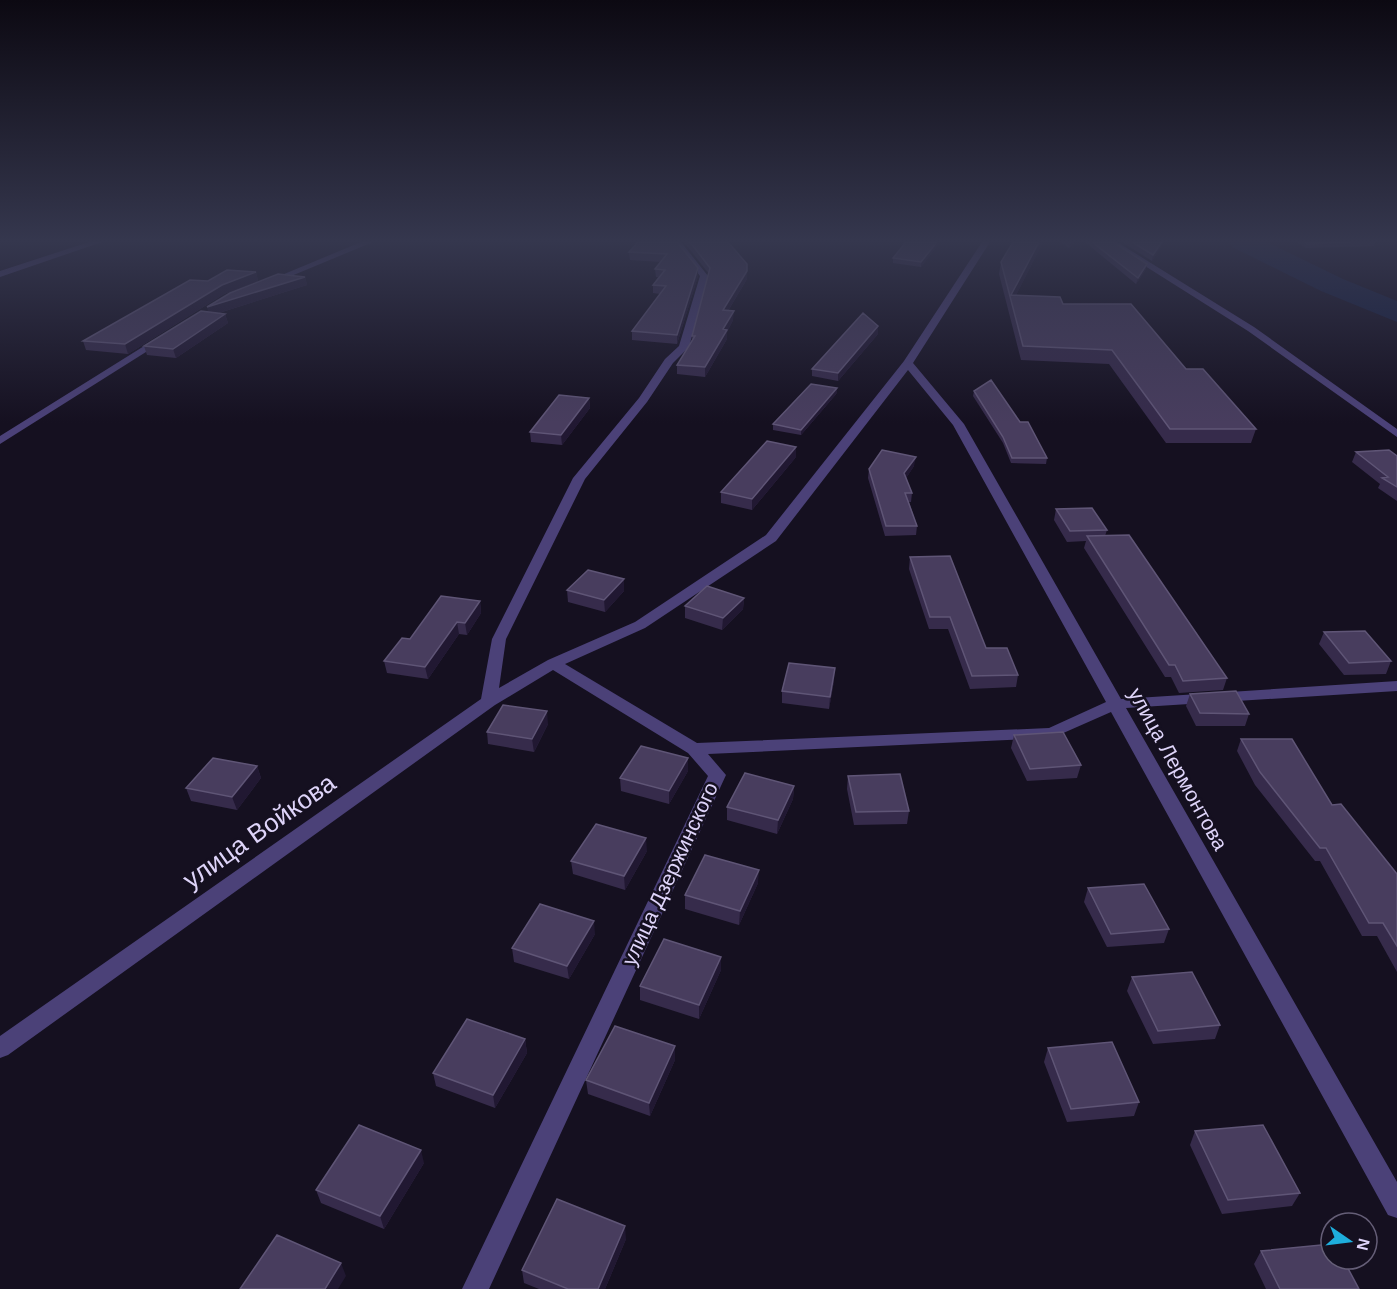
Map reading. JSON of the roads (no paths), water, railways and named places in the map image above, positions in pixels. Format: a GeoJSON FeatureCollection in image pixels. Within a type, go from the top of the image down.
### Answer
{"type":"FeatureCollection","features":[{"type":"Feature","properties":{"kind":"street"},"geometry":{"type":"LineString","coordinates":[[489,701],[499,639],[579,478],[643,400],[669,361],[684,347],[697,302]]}},
{"type":"Feature","properties":{"kind":"street"},"geometry":{"type":"LineString","coordinates":[[553,663],[640,625],[771,538],[908,363],[947,302]]}},
{"type":"Feature","properties":{"kind":"street"},"geometry":{"type":"LineString","coordinates":[[1208,302],[1251,329],[1397,434]]}},
{"type":"Feature","properties":{"kind":"street"},"geometry":{"type":"LineString","coordinates":[[0,441],[172,332]]}},
{"type":"Feature","properties":{"kind":"street","name":"улица Лермонтова"},"geometry":{"type":"LineString","coordinates":[[908,363],[958,424],[1397,1206]]}},
{"type":"Feature","properties":{"kind":"street","name":"улица Войкова"},"geometry":{"type":"LineString","coordinates":[[0,1048],[489,701],[553,663]]}},
{"type":"Feature","properties":{"kind":"street","name":"улица Дзержинского"},"geometry":{"type":"LineString","coordinates":[[475,1289],[717,775],[694,749],[553,663]]}},
{"type":"Feature","properties":{"kind":"street"},"geometry":{"type":"LineString","coordinates":[[694,749],[1052,733],[1116,704],[1397,686]]}},
{"type":"Feature","properties":{"kind":"waterway"},"geometry":{"type":"LineString","coordinates":[[1373,302],[1397,312]]}}]}
